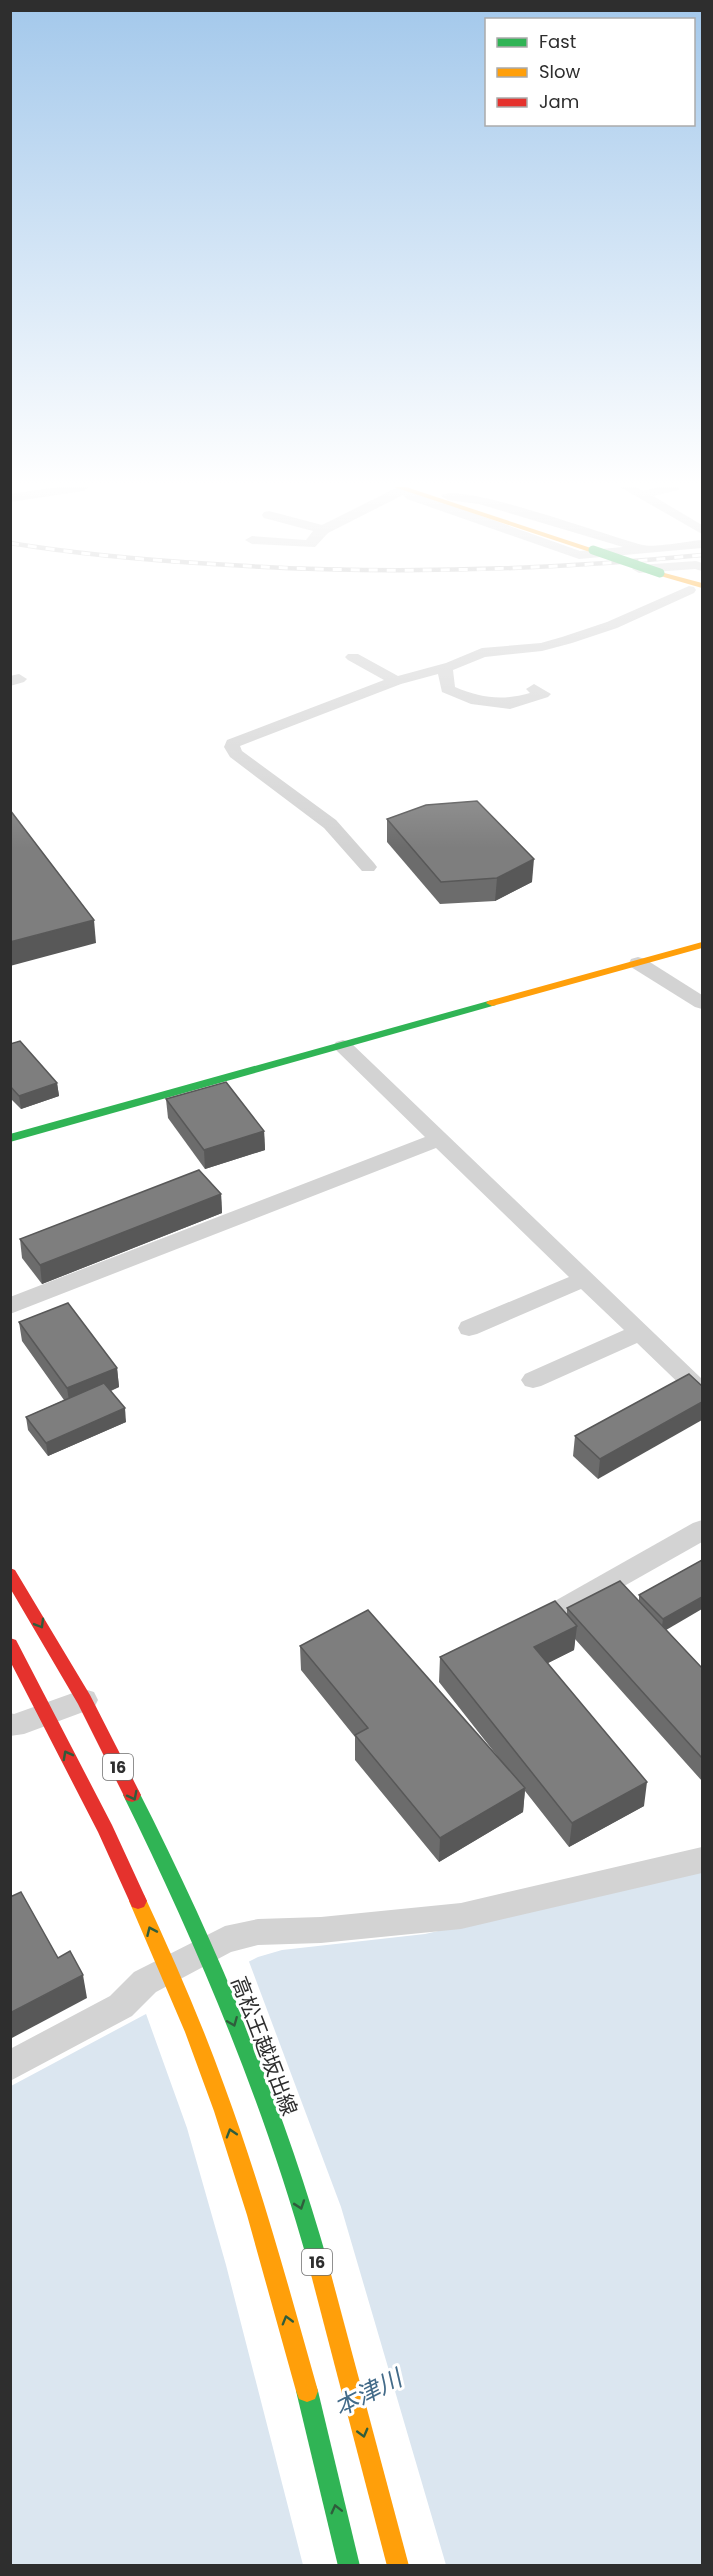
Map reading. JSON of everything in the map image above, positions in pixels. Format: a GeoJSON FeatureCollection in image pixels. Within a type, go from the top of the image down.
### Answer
{"type":"FeatureCollection","features":[{"type":"Feature","properties":{"kind":"main road"},"geometry":{"type":"LineString","coordinates":[[10,1138],[702,945]]}},
{"type":"Feature","properties":{"kind":"main road","name":"高松王越坂出線"},"geometry":{"type":"LineString","coordinates":[[10,1574],[84,1700],[141,1812],[208,1959],[262,2093],[307,2223],[398,2565]]}},
{"type":"Feature","properties":{"kind":"main road","name":"16"},"geometry":{"type":"LineString","coordinates":[[10,1644],[106,1830],[171,1977],[224,2110],[266,2244],[309,2399],[349,2565]]}},
{"type":"Feature","properties":{"kind":"street"},"geometry":{"type":"LineString","coordinates":[[368,867],[330,824],[236,754],[232,747],[233,743],[396,681],[445,667],[482,653],[542,646],[567,640],[656,607]]}},
{"type":"Feature","properties":{"kind":"street"},"geometry":{"type":"LineString","coordinates":[[353,657],[396,681]]}},
{"type":"Feature","properties":{"kind":"street"},"geometry":{"type":"LineString","coordinates":[[445,667],[447,689],[471,699],[510,704],[543,694],[534,689]]}},
{"type":"Feature","properties":{"kind":"street"},"geometry":{"type":"LineString","coordinates":[[638,963],[702,1003]]}},
{"type":"Feature","properties":{"kind":"street"},"geometry":{"type":"LineString","coordinates":[[343,1046],[702,1392]]}},
{"type":"Feature","properties":{"kind":"street"},"geometry":{"type":"LineString","coordinates":[[10,1306],[439,1138]]}},
{"type":"Feature","properties":{"kind":"street"},"geometry":{"type":"LineString","coordinates":[[469,1328],[584,1279]]}},
{"type":"Feature","properties":{"kind":"street"},"geometry":{"type":"LineString","coordinates":[[534,1380],[639,1333]]}},
{"type":"Feature","properties":{"kind":"street"},"geometry":{"type":"LineString","coordinates":[[555,1613],[702,1530]]}},
{"type":"Feature","properties":{"kind":"street"},"geometry":{"type":"LineString","coordinates":[[10,1724],[14,1726],[84,1700]]}},
{"type":"Feature","properties":{"kind":"street"},"geometry":{"type":"LineString","coordinates":[[10,2066],[121,2006],[145,1982],[171,1977],[208,1959],[225,1940],[258,1932],[321,1930],[461,1916],[702,1860]]}},
{"type":"Feature","properties":{"kind":"water","name":"本津川"},"geometry":{"type":"Polygon","coordinates":[[[702,1871],[702,2565],[11,2566],[11,2086],[258,1957],[282,1950],[425,1934],[702,1871]]]}},
{"type":"Feature","properties":{"kind":"pier"},"geometry":{"type":"Polygon","coordinates":[[[248,1959],[341,2207],[446,2565],[303,2565],[226,2265],[187,2128],[145,2011],[248,1959]]]}},
{"type":"Feature","properties":{"kind":"building"},"geometry":{"type":"Polygon","coordinates":[[[477,801],[534,859],[497,878],[441,882],[387,819],[426,805],[477,801]]]}},
{"type":"Feature","properties":{"kind":"building"},"geometry":{"type":"Polygon","coordinates":[[[10,810],[94,920],[10,942],[10,810]]]}},
{"type":"Feature","properties":{"kind":"building"},"geometry":{"type":"Polygon","coordinates":[[[20,1041],[57,1083],[19,1096],[10,1086],[10,1044],[20,1041]]]}},
{"type":"Feature","properties":{"kind":"building"},"geometry":{"type":"Polygon","coordinates":[[[226,1082],[264,1131],[204,1150],[166,1099],[226,1082]]]}},
{"type":"Feature","properties":{"kind":"building"},"geometry":{"type":"Polygon","coordinates":[[[199,1170],[221,1194],[40,1265],[20,1239],[199,1170]]]}},
{"type":"Feature","properties":{"kind":"building"},"geometry":{"type":"Polygon","coordinates":[[[68,1303],[117,1368],[67,1388],[19,1322],[68,1303]]]}},
{"type":"Feature","properties":{"kind":"building"},"geometry":{"type":"Polygon","coordinates":[[[689,1374],[702,1386],[702,1402],[600,1459],[575,1436],[689,1374]]]}},
{"type":"Feature","properties":{"kind":"building"},"geometry":{"type":"Polygon","coordinates":[[[104,1383],[125,1408],[46,1443],[26,1417],[104,1383]]]}},
{"type":"Feature","properties":{"kind":"building"},"geometry":{"type":"Polygon","coordinates":[[[702,1560],[702,1597],[663,1619],[639,1595],[702,1560]]]}},
{"type":"Feature","properties":{"kind":"building"},"geometry":{"type":"Polygon","coordinates":[[[620,1581],[702,1668],[702,1758],[567,1608],[620,1581]]]}},
{"type":"Feature","properties":{"kind":"building"},"geometry":{"type":"Polygon","coordinates":[[[555,1601],[577,1626],[534,1647],[647,1782],[572,1823],[440,1657],[555,1601]]]}},
{"type":"Feature","properties":{"kind":"building"},"geometry":{"type":"Polygon","coordinates":[[[368,1610],[525,1788],[440,1838],[355,1735],[368,1728],[300,1646],[368,1610]]]}},
{"type":"Feature","properties":{"kind":"building"},"geometry":{"type":"Polygon","coordinates":[[[21,1892],[58,1958],[70,1951],[83,1975],[10,2013],[10,1897],[21,1892]]]}},
{"type":"Feature","properties":{"kind":"traffic: fast"},"geometry":{"type":"LineString","coordinates":[[10,1138],[492,1003]]}},
{"type":"Feature","properties":{"kind":"traffic: fast"},"geometry":{"type":"LineString","coordinates":[[132,1795],[188,1912],[238,2032],[281,2146],[318,2263]]}},
{"type":"Feature","properties":{"kind":"traffic: fast"},"geometry":{"type":"LineString","coordinates":[[307,2391],[349,2566]]}},
{"type":"Feature","properties":{"kind":"traffic: slow"},"geometry":{"type":"LineString","coordinates":[[492,1003],[702,945]]}},
{"type":"Feature","properties":{"kind":"traffic: slow"},"geometry":{"type":"LineString","coordinates":[[138,1901],[215,2084],[278,2285],[307,2391]]}},
{"type":"Feature","properties":{"kind":"traffic: slow"},"geometry":{"type":"LineString","coordinates":[[318,2263],[398,2566]]}},
{"type":"Feature","properties":{"kind":"traffic: jam"},"geometry":{"type":"LineString","coordinates":[[10,1574],[84,1700],[132,1795]]}},
{"type":"Feature","properties":{"kind":"traffic: jam"},"geometry":{"type":"LineString","coordinates":[[10,1644],[106,1830],[138,1901]]}}]}
